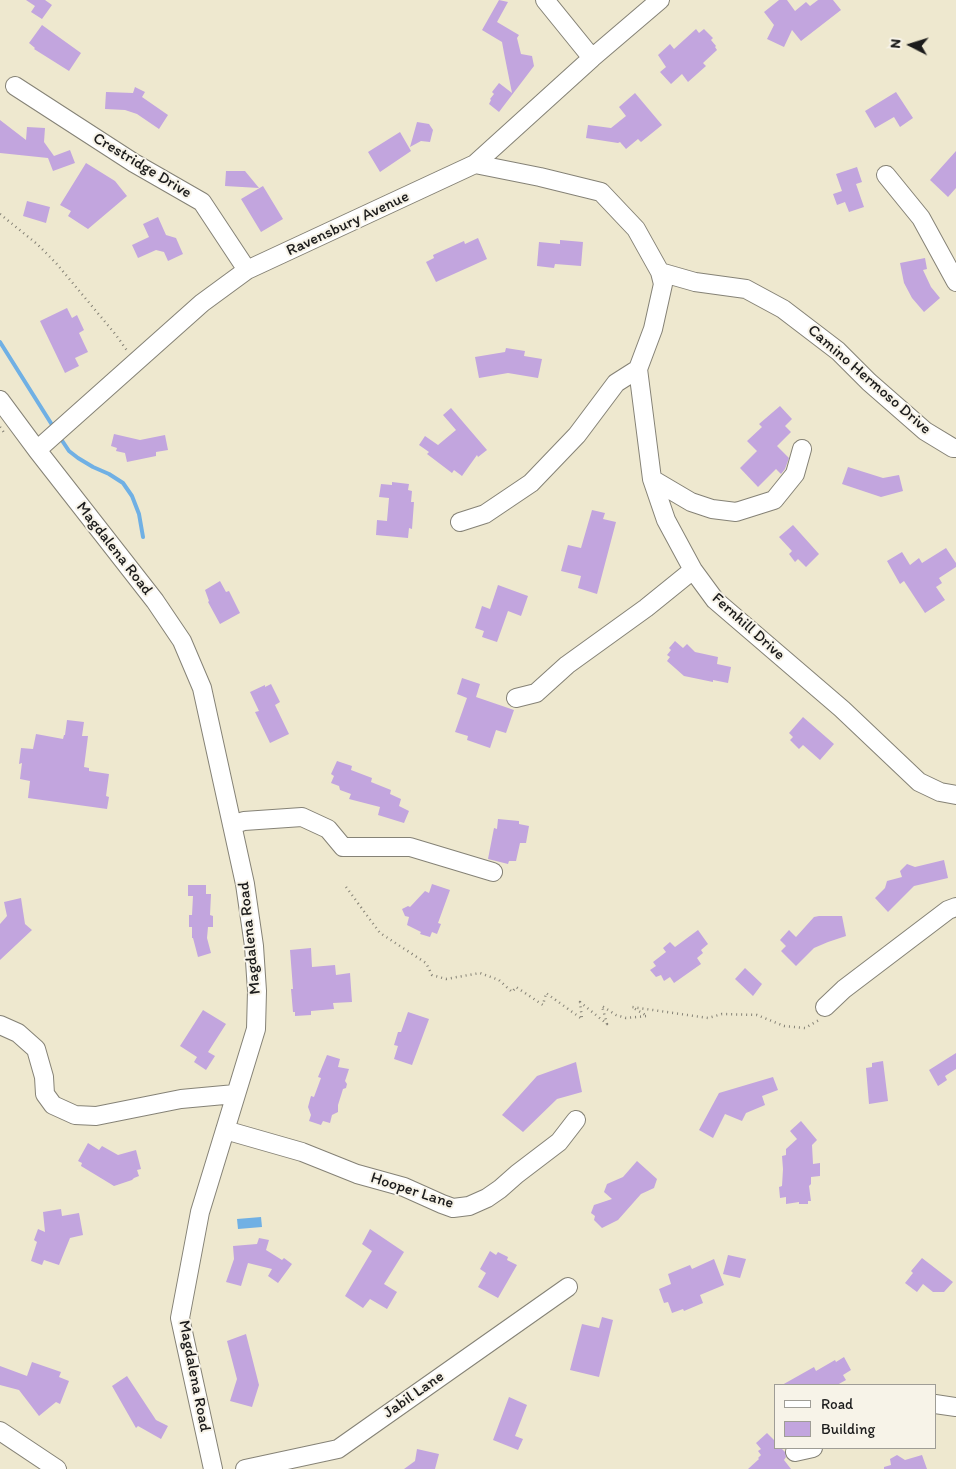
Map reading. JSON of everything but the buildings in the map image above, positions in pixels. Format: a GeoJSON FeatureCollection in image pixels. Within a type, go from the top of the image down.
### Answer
{"type":"FeatureCollection","features":[{"type":"Feature","properties":{"kind":"street"},"geometry":{"type":"LineString","coordinates":[[545,0],[592,58]]}},
{"type":"Feature","properties":{"kind":"street","name":"Ravensbury Avenue"},"geometry":{"type":"LineString","coordinates":[[43,445],[202,303],[247,270],[475,164],[592,58],[660,0]]}},
{"type":"Feature","properties":{"kind":"street","name":"Crestridge Drive"},"geometry":{"type":"LineString","coordinates":[[14,86],[134,163],[202,202],[247,270]]}},
{"type":"Feature","properties":{"kind":"street"},"geometry":{"type":"LineString","coordinates":[[475,164],[601,192],[636,229],[660,272]]}},
{"type":"Feature","properties":{"kind":"street"},"geometry":{"type":"LineString","coordinates":[[886,175],[921,218],[956,282]]}},
{"type":"Feature","properties":{"kind":"street","name":"Fernhill Drive"},"geometry":{"type":"LineString","coordinates":[[660,272],[663,284],[653,329],[638,369],[652,479],[666,520],[693,570],[715,600],[842,709],[919,782],[940,792],[956,795]]}},
{"type":"Feature","properties":{"kind":"street","name":"Camino Hermoso Drive"},"geometry":{"type":"LineString","coordinates":[[660,272],[695,282],[746,289],[783,309],[838,351],[869,382],[925,431],[956,448]]}},
{"type":"Feature","properties":{"kind":"street"},"geometry":{"type":"LineString","coordinates":[[460,522],[485,514],[530,483],[577,435],[616,383],[638,369]]}},
{"type":"Feature","properties":{"kind":"street","name":"Magdalena Road"},"geometry":{"type":"LineString","coordinates":[[0,400],[43,445],[182,641],[202,688],[245,884],[258,991],[256,1029],[200,1212],[180,1318],[213,1469]]}},
{"type":"Feature","properties":{"kind":"street"},"geometry":{"type":"LineString","coordinates":[[652,479],[691,502],[712,510],[736,512],[774,500],[795,474],[802,449]]}},
{"type":"Feature","properties":{"kind":"street"},"geometry":{"type":"LineString","coordinates":[[516,698],[536,693],[567,665],[646,608],[693,570]]}},
{"type":"Feature","properties":{"kind":"street"},"geometry":{"type":"LineString","coordinates":[[232,825],[244,821],[302,817],[328,829],[343,847],[410,847],[492,872]]}},
{"type":"Feature","properties":{"kind":"street"},"geometry":{"type":"LineString","coordinates":[[825,1007],[844,989],[918,932],[948,910],[956,907]]}},
{"type":"Feature","properties":{"kind":"street"},"geometry":{"type":"LineString","coordinates":[[0,1025],[18,1033],[36,1049],[44,1077],[45,1094],[53,1105],[74,1115],[96,1116],[181,1099],[235,1094]]}},
{"type":"Feature","properties":{"kind":"street","name":"Hooper Lane"},"geometry":{"type":"LineString","coordinates":[[225,1130],[302,1152],[357,1174],[404,1187],[453,1208],[469,1206],[487,1198],[500,1189],[559,1142],[576,1120]]}},
{"type":"Feature","properties":{"kind":"street","name":"Jabil Lane"},"geometry":{"type":"LineString","coordinates":[[245,1469],[338,1449],[568,1287]]}},
{"type":"Feature","properties":{"kind":"street"},"geometry":{"type":"LineString","coordinates":[[936,1404],[956,1407]]}},
{"type":"Feature","properties":{"kind":"street"},"geometry":{"type":"LineString","coordinates":[[0,1430],[58,1469]]}},
{"type":"Feature","properties":{"kind":"street"},"geometry":{"type":"LineString","coordinates":[[795,1452],[808,1449]]}},
{"type":"Feature","properties":{"kind":"path"},"geometry":{"type":"LineString","coordinates":[[0,214],[37,244],[56,263],[116,335],[135,362]]}},
{"type":"Feature","properties":{"kind":"path"},"geometry":{"type":"LineString","coordinates":[[346,887],[380,933],[426,963],[432,975],[446,979],[480,973],[500,980],[512,992],[516,988],[543,1005],[546,993],[582,1019],[580,1002],[607,1024],[602,1006],[616,1015],[626,1018],[647,1016],[632,1007],[708,1018],[722,1014],[757,1016],[784,1026],[805,1028],[824,1016],[825,1007]]}},
{"type":"Feature","properties":{"kind":"water"},"geometry":{"type":"Polygon","coordinates":[[[261,1217],[262,1227],[238,1229],[237,1219],[261,1217]]]}},
{"type":"Feature","properties":{"kind":"waterway"},"geometry":{"type":"LineString","coordinates":[[0,342],[54,428]]}},
{"type":"Feature","properties":{"kind":"waterway"},"geometry":{"type":"LineString","coordinates":[[59,436],[69,451],[78,458],[123,483],[132,496],[139,514],[143,537]]}}]}
